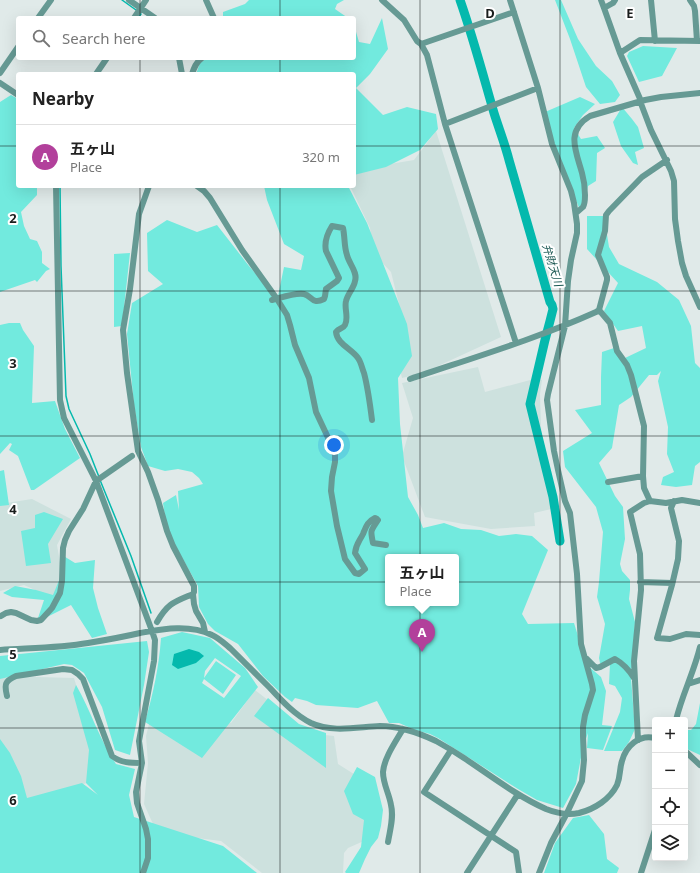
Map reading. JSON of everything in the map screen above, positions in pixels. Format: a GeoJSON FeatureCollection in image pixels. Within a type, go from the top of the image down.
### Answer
{"type":"FeatureCollection","features":[{"type":"Feature","properties":{"kind":"street"},"geometry":{"type":"LineString","coordinates":[[39,16],[51,0]]}},
{"type":"Feature","properties":{"kind":"street"},"geometry":{"type":"LineString","coordinates":[[129,0],[152,16]]}},
{"type":"Feature","properties":{"kind":"street"},"geometry":{"type":"LineString","coordinates":[[135,16],[146,0]]}},
{"type":"Feature","properties":{"kind":"street"},"geometry":{"type":"LineString","coordinates":[[206,0],[213,16]]}},
{"type":"Feature","properties":{"kind":"street"},"geometry":{"type":"LineString","coordinates":[[382,0],[404,20],[427,55],[445,124],[516,343]]}},
{"type":"Feature","properties":{"kind":"street"},"geometry":{"type":"LineString","coordinates":[[510,0],[538,88],[552,144],[571,191],[576,213],[577,233],[568,281],[565,326],[547,400],[554,451],[570,513],[577,574],[581,644],[593,690],[585,715],[583,727],[584,760],[582,781],[551,843],[539,873]]}},
{"type":"Feature","properties":{"kind":"street"},"geometry":{"type":"LineString","coordinates":[[601,0],[620,53],[652,130],[667,160],[674,181],[675,219],[682,263],[686,276],[700,307]]}},
{"type":"Feature","properties":{"kind":"street"},"geometry":{"type":"LineString","coordinates":[[604,8],[613,3],[615,0]]}},
{"type":"Feature","properties":{"kind":"street"},"geometry":{"type":"LineString","coordinates":[[651,0],[656,41]]}},
{"type":"Feature","properties":{"kind":"street"},"geometry":{"type":"LineString","coordinates":[[620,53],[640,40],[698,41],[695,11],[690,0]]}},
{"type":"Feature","properties":{"kind":"street"},"geometry":{"type":"LineString","coordinates":[[421,44],[514,12]]}},
{"type":"Feature","properties":{"kind":"street"},"geometry":{"type":"LineString","coordinates":[[0,73],[16,50]]}},
{"type":"Feature","properties":{"kind":"street"},"geometry":{"type":"LineString","coordinates":[[97,72],[106,60]]}},
{"type":"Feature","properties":{"kind":"street"},"geometry":{"type":"LineString","coordinates":[[179,60],[182,72]]}},
{"type":"Feature","properties":{"kind":"street"},"geometry":{"type":"LineString","coordinates":[[193,72],[198,60]]}},
{"type":"Feature","properties":{"kind":"street"},"geometry":{"type":"LineString","coordinates":[[0,83],[16,95]]}},
{"type":"Feature","properties":{"kind":"street"},"geometry":{"type":"LineString","coordinates":[[445,124],[538,88]]}},
{"type":"Feature","properties":{"kind":"street"},"geometry":{"type":"LineString","coordinates":[[576,213],[582,208],[585,198],[585,189],[574,150],[574,140],[577,129],[584,120],[590,116],[640,101],[661,97],[700,94]]}},
{"type":"Feature","properties":{"kind":"street"},"geometry":{"type":"LineString","coordinates":[[410,379],[558,329],[599,310],[607,280],[598,255],[605,231],[606,215],[642,177],[667,160]]}},
{"type":"Feature","properties":{"kind":"street"},"geometry":{"type":"LineString","coordinates":[[56,188],[60,400],[64,418],[96,481],[155,640],[154,661],[139,741],[142,764],[136,792],[136,803],[146,829],[148,839],[148,858],[143,873]]}},
{"type":"Feature","properties":{"kind":"street"},"geometry":{"type":"LineString","coordinates":[[148,188],[139,214],[130,289],[123,330],[127,373],[138,451],[148,472],[173,546],[194,586],[194,604],[203,623],[205,632]]}},
{"type":"Feature","properties":{"kind":"street"},"geometry":{"type":"LineString","coordinates":[[203,188],[275,300],[287,315],[295,345],[309,378],[316,412],[332,444],[335,455],[331,491],[345,559],[355,573],[359,574],[365,569],[355,553],[359,540],[372,519],[375,518],[378,520],[372,530],[371,535],[373,543],[386,545]]}},
{"type":"Feature","properties":{"kind":"street"},"geometry":{"type":"LineString","coordinates":[[275,300],[295,294],[304,294],[316,301],[324,299],[326,289],[339,278],[326,251],[326,240],[332,226],[343,228],[347,256],[353,269],[356,281],[347,297],[345,309],[346,324],[344,327],[338,329],[336,336],[358,357],[366,383],[372,420]]}},
{"type":"Feature","properties":{"kind":"street"},"geometry":{"type":"LineString","coordinates":[[599,310],[610,323],[617,351],[627,365],[644,426],[643,476],[644,488],[650,501]]}},
{"type":"Feature","properties":{"kind":"street"},"geometry":{"type":"LineString","coordinates":[[1,616],[6,612],[11,612],[37,621],[41,620],[52,608],[60,593],[63,548],[70,530],[83,510],[96,481],[132,456]]}},
{"type":"Feature","properties":{"kind":"street"},"geometry":{"type":"LineString","coordinates":[[608,482],[643,476]]}},
{"type":"Feature","properties":{"kind":"street"},"geometry":{"type":"LineString","coordinates":[[638,740],[634,661],[640,598],[640,554],[630,512],[650,501],[666,503],[682,500],[700,503]]}},
{"type":"Feature","properties":{"kind":"street"},"geometry":{"type":"LineString","coordinates":[[674,501],[671,508],[679,541],[678,559],[657,638],[670,639],[686,634],[700,635]]}},
{"type":"Feature","properties":{"kind":"street"},"geometry":{"type":"LineString","coordinates":[[640,582],[672,584]]}},
{"type":"Feature","properties":{"kind":"street"},"geometry":{"type":"LineString","coordinates":[[158,622],[169,605],[193,594]]}},
{"type":"Feature","properties":{"kind":"street"},"geometry":{"type":"LineString","coordinates":[[0,650],[88,643],[167,628],[189,629],[205,632],[222,641],[292,710],[312,723],[330,728],[341,729],[381,726],[403,729],[421,734],[451,750],[518,794],[547,810],[559,813],[578,813],[593,808],[601,803],[616,787],[620,777],[621,763],[625,753],[632,744],[638,740],[644,737],[652,737]]}},
{"type":"Feature","properties":{"kind":"street"},"geometry":{"type":"LineString","coordinates":[[677,717],[682,696],[697,662],[700,647]]}},
{"type":"Feature","properties":{"kind":"street"},"geometry":{"type":"LineString","coordinates":[[584,655],[596,668],[615,659],[621,662],[635,679]]}},
{"type":"Feature","properties":{"kind":"street"},"geometry":{"type":"LineString","coordinates":[[7,696],[5,689],[8,679],[16,676],[63,669],[72,670],[83,679],[112,756],[121,762],[142,764]]}},
{"type":"Feature","properties":{"kind":"street"},"geometry":{"type":"LineString","coordinates":[[688,684],[700,680]]}},
{"type":"Feature","properties":{"kind":"street"},"geometry":{"type":"LineString","coordinates":[[388,842],[392,806],[384,782],[383,771],[403,729]]}},
{"type":"Feature","properties":{"kind":"street"},"geometry":{"type":"LineString","coordinates":[[451,750],[424,792],[516,852],[519,873]]}},
{"type":"Feature","properties":{"kind":"street"},"geometry":{"type":"LineString","coordinates":[[687,753],[700,765]]}},
{"type":"Feature","properties":{"kind":"street"},"geometry":{"type":"LineString","coordinates":[[467,873],[518,794]]}},
{"type":"Feature","properties":{"kind":"street"},"geometry":{"type":"LineString","coordinates":[[641,873],[652,839]]}},
{"type":"Feature","properties":{"kind":"shaded area"},"geometry":{"type":"Polygon","coordinates":[[[249,0],[344,0],[337,4],[335,9],[345,16],[223,16],[223,12],[245,4],[249,0]]]}},
{"type":"Feature","properties":{"kind":"shaded area"},"geometry":{"type":"Polygon","coordinates":[[[555,0],[561,0],[578,39],[596,66],[612,81],[620,95],[615,102],[600,104],[586,87],[555,0]]]}},
{"type":"Feature","properties":{"kind":"shaded area"},"geometry":{"type":"Polygon","coordinates":[[[382,18],[388,49],[370,74],[356,88],[356,72],[197,72],[200,63],[204,60],[356,60],[356,32],[359,42],[370,44],[382,18]]]}},
{"type":"Feature","properties":{"kind":"shaded area"},"geometry":{"type":"Polygon","coordinates":[[[643,46],[677,48],[662,76],[639,82],[627,56],[629,52],[643,46]]]}},
{"type":"Feature","properties":{"kind":"shaded area"},"geometry":{"type":"Polygon","coordinates":[[[356,88],[383,115],[407,107],[436,114],[438,129],[420,150],[386,167],[356,174],[356,88]]]}},
{"type":"Feature","properties":{"kind":"shaded area"},"geometry":{"type":"Polygon","coordinates":[[[11,95],[16,98],[16,188],[37,188],[37,195],[21,212],[24,226],[30,239],[37,241],[42,252],[42,263],[50,269],[46,271],[37,282],[35,280],[0,292],[0,102],[11,95]]]}},
{"type":"Feature","properties":{"kind":"shaded area"},"geometry":{"type":"Polygon","coordinates":[[[580,97],[595,104],[583,115],[574,128],[581,139],[597,136],[605,148],[597,153],[596,181],[588,186],[584,204],[580,210],[551,140],[545,112],[580,97]]]}},
{"type":"Feature","properties":{"kind":"shaded area"},"geometry":{"type":"Polygon","coordinates":[[[622,107],[638,127],[644,148],[635,152],[638,165],[633,163],[621,146],[613,122],[622,107]]]}},
{"type":"Feature","properties":{"kind":"shaded area"},"geometry":{"type":"Polygon","coordinates":[[[436,131],[501,337],[423,373],[402,378],[396,354],[407,336],[391,272],[374,254],[370,228],[351,188],[356,188],[356,170],[414,160],[436,131]]]}},
{"type":"Feature","properties":{"kind":"shaded area"},"geometry":{"type":"Polygon","coordinates":[[[264,188],[349,188],[367,223],[407,324],[412,356],[398,378],[400,424],[408,497],[423,528],[444,523],[461,529],[481,530],[499,536],[516,534],[532,536],[548,550],[522,614],[528,624],[574,623],[587,665],[601,677],[606,691],[602,725],[612,726],[603,750],[587,748],[588,733],[583,747],[576,784],[563,808],[537,800],[430,734],[415,730],[399,723],[389,723],[377,701],[358,708],[316,705],[295,698],[292,702],[263,676],[238,644],[215,631],[208,624],[199,607],[198,586],[167,531],[163,503],[176,495],[179,510],[178,491],[203,484],[192,472],[178,469],[165,471],[148,466],[141,447],[134,405],[127,334],[132,303],[163,284],[148,271],[147,233],[167,220],[197,232],[217,225],[249,266],[276,297],[278,296],[284,267],[301,270],[304,256],[284,244],[267,200],[264,188]]]}},
{"type":"Feature","properties":{"kind":"shaded area"},"geometry":{"type":"Polygon","coordinates":[[[587,216],[604,216],[609,247],[619,264],[657,282],[679,300],[691,326],[695,363],[700,368],[700,462],[695,466],[692,485],[676,487],[661,485],[663,477],[674,472],[667,454],[668,427],[658,381],[661,371],[657,375],[649,375],[631,397],[619,405],[612,448],[599,463],[615,496],[623,507],[625,539],[620,564],[622,571],[630,580],[629,599],[635,622],[631,678],[635,729],[629,742],[622,751],[604,751],[620,712],[622,698],[615,686],[609,684],[610,664],[600,663],[599,658],[605,624],[597,597],[603,532],[596,507],[565,467],[563,451],[592,433],[575,410],[601,405],[602,352],[614,348],[625,358],[646,348],[642,326],[618,331],[604,311],[618,283],[587,249],[587,216]]]}},
{"type":"Feature","properties":{"kind":"shaded area"},"geometry":{"type":"Polygon","coordinates":[[[130,253],[122,326],[114,327],[114,254],[130,253]]]}},
{"type":"Feature","properties":{"kind":"shaded area"},"geometry":{"type":"Polygon","coordinates":[[[20,323],[34,346],[32,403],[55,401],[65,429],[80,458],[34,490],[31,490],[18,456],[9,450],[12,444],[10,443],[0,454],[0,325],[20,323]]]}},
{"type":"Feature","properties":{"kind":"shaded area"},"geometry":{"type":"Polygon","coordinates":[[[478,367],[485,392],[534,379],[542,380],[540,394],[541,427],[545,458],[560,507],[534,513],[535,526],[491,529],[425,517],[402,456],[413,418],[402,383],[478,367]]]}},
{"type":"Feature","properties":{"kind":"shaded area"},"geometry":{"type":"Polygon","coordinates":[[[4,470],[9,505],[0,506],[0,471],[4,470]]]}},
{"type":"Feature","properties":{"kind":"shaded area"},"geometry":{"type":"Polygon","coordinates":[[[32,499],[71,519],[57,545],[63,580],[53,598],[24,585],[0,591],[0,504],[32,499]]]}},
{"type":"Feature","properties":{"kind":"shaded area"},"geometry":{"type":"Polygon","coordinates":[[[44,512],[63,519],[48,544],[51,563],[26,566],[21,531],[35,528],[35,515],[44,512]]]}},
{"type":"Feature","properties":{"kind":"shaded area"},"geometry":{"type":"Polygon","coordinates":[[[62,555],[75,563],[95,560],[93,588],[107,634],[92,638],[71,605],[37,621],[44,600],[12,597],[3,593],[15,586],[53,595],[62,573],[62,555]]]}},
{"type":"Feature","properties":{"kind":"shaded area"},"geometry":{"type":"Polygon","coordinates":[[[182,632],[210,638],[245,668],[258,687],[202,758],[145,722],[151,701],[159,659],[161,638],[182,632]],[[215,658],[205,671],[204,678],[216,661],[236,675],[223,694],[204,679],[202,683],[224,698],[241,676],[215,658]]]}},
{"type":"Feature","properties":{"kind":"shaded area"},"geometry":{"type":"Polygon","coordinates":[[[147,641],[149,652],[130,755],[115,750],[102,707],[84,673],[72,665],[64,664],[0,679],[0,656],[147,641]]]}},
{"type":"Feature","properties":{"kind":"shaded area"},"geometry":{"type":"Polygon","coordinates":[[[189,649],[199,652],[204,656],[196,663],[178,669],[172,665],[174,654],[189,649]]]}},
{"type":"Feature","properties":{"kind":"shaded area"},"geometry":{"type":"Polygon","coordinates":[[[0,676],[74,678],[104,777],[0,813],[0,676]]]}},
{"type":"Feature","properties":{"kind":"shaded area"},"geometry":{"type":"Polygon","coordinates":[[[76,685],[105,745],[116,764],[135,769],[129,795],[134,817],[223,846],[257,873],[0,873],[0,739],[10,753],[21,776],[27,798],[82,783],[98,795],[86,783],[89,750],[73,693],[76,685]]]}},
{"type":"Feature","properties":{"kind":"shaded area"},"geometry":{"type":"Polygon","coordinates":[[[255,690],[302,727],[325,735],[334,736],[338,764],[357,776],[375,825],[366,840],[348,848],[344,853],[343,873],[262,873],[221,841],[157,833],[144,804],[148,763],[146,736],[150,720],[196,699],[231,723],[255,690]]]}},
{"type":"Feature","properties":{"kind":"shaded area"},"geometry":{"type":"Polygon","coordinates":[[[268,698],[299,724],[326,733],[326,768],[254,716],[268,698]]]}},
{"type":"Feature","properties":{"kind":"shaded area"},"geometry":{"type":"Polygon","coordinates":[[[700,703],[700,755],[688,749],[688,730],[691,730],[696,724],[700,703]]]}},
{"type":"Feature","properties":{"kind":"shaded area"},"geometry":{"type":"Polygon","coordinates":[[[357,767],[375,777],[383,810],[378,838],[371,847],[359,873],[346,873],[345,872],[361,847],[364,820],[353,814],[344,791],[357,767]]]}},
{"type":"Feature","properties":{"kind":"shaded area"},"geometry":{"type":"Polygon","coordinates":[[[589,815],[604,834],[607,859],[619,868],[617,873],[544,873],[555,843],[573,818],[589,815]]]}},
{"type":"Feature","properties":{"kind":"waterway"},"geometry":{"type":"LineString","coordinates":[[122,0],[136,10]]}},
{"type":"Feature","properties":{"kind":"waterway","name":"弁財天川"},"geometry":{"type":"LineString","coordinates":[[460,0],[506,148],[553,309],[530,404],[553,497],[560,541]]}},
{"type":"Feature","properties":{"kind":"waterway"},"geometry":{"type":"LineString","coordinates":[[139,12],[141,14],[140,16]]}},
{"type":"Feature","properties":{"kind":"waterway"},"geometry":{"type":"LineString","coordinates":[[60,188],[61,266],[66,396],[69,409],[99,477]]}},
{"type":"Feature","properties":{"kind":"waterway"},"geometry":{"type":"LineString","coordinates":[[100,480],[131,556],[151,613]]}},
{"type":"Feature","properties":{"kind":"place","name":"五ヶ山"},"geometry":{"type":"Point","coordinates":[422,652]}}]}
